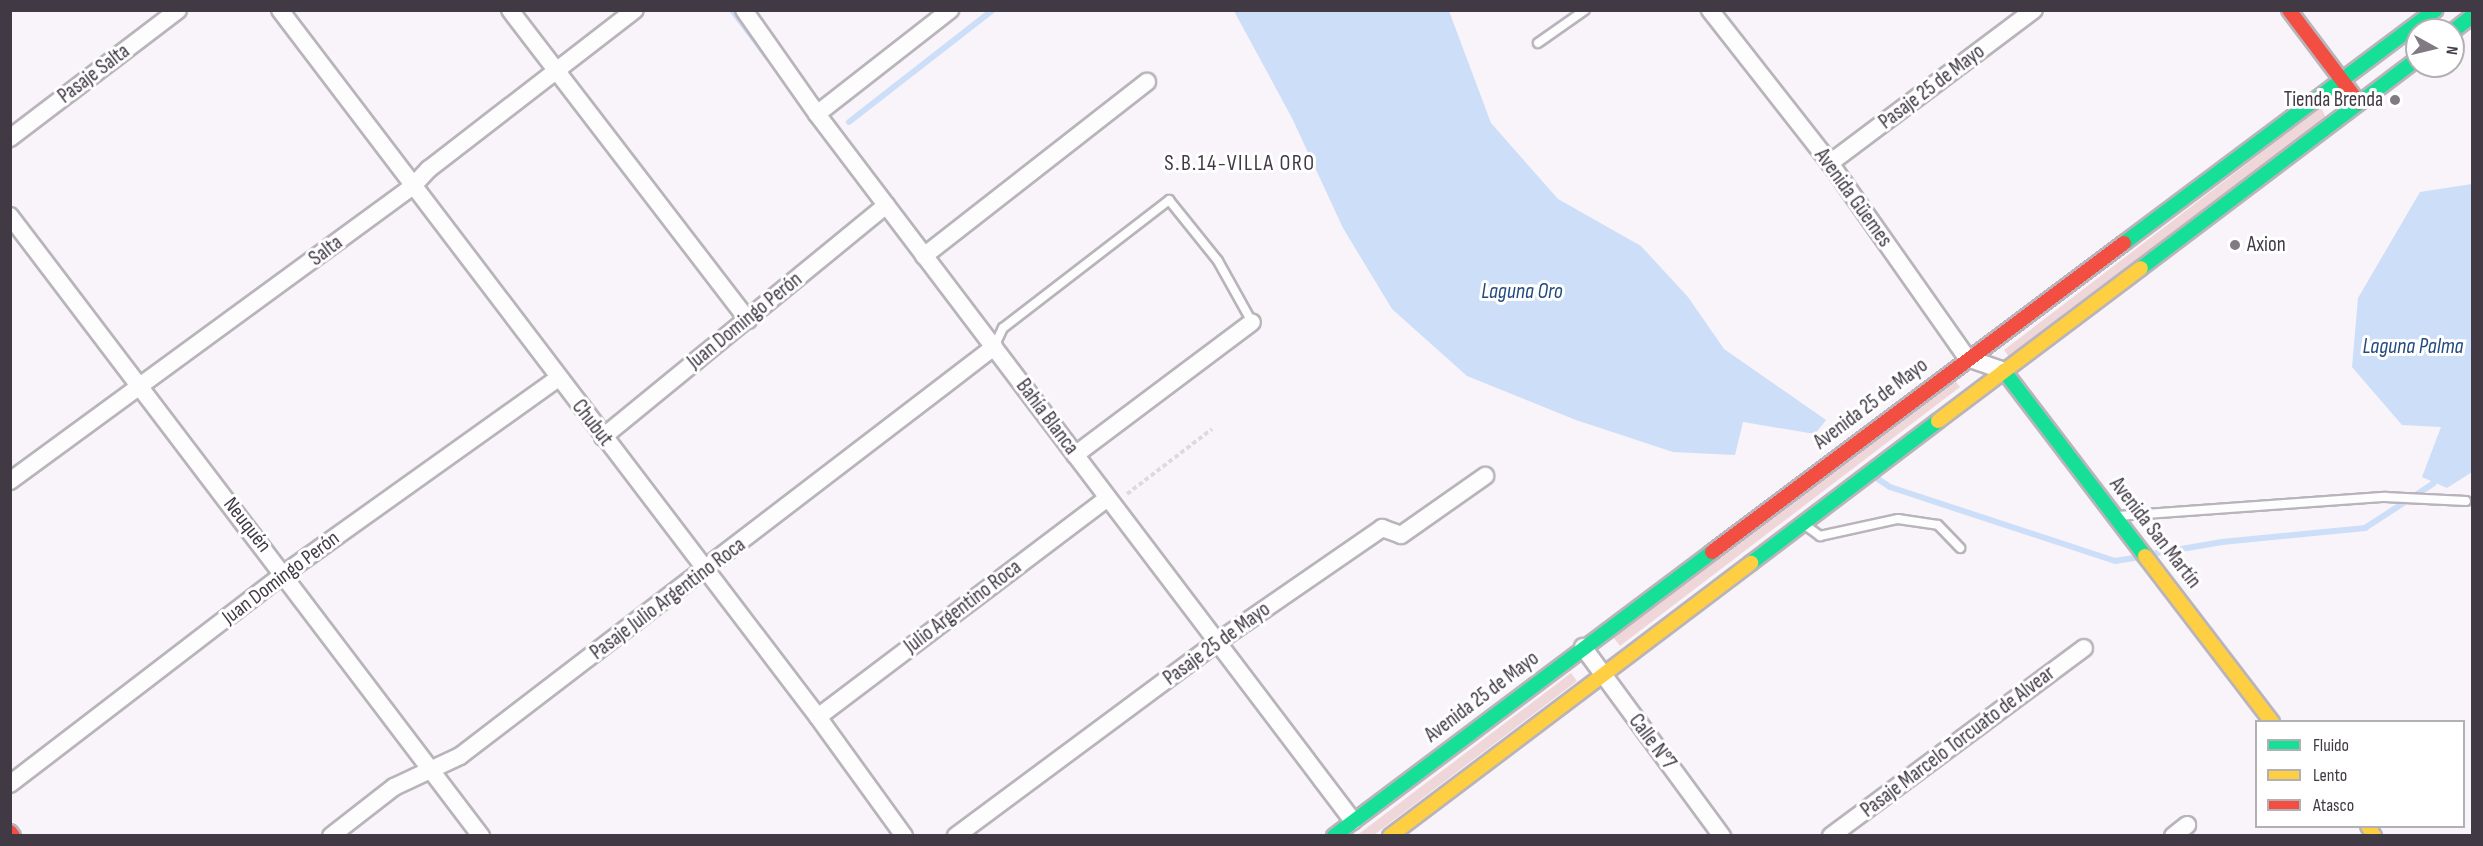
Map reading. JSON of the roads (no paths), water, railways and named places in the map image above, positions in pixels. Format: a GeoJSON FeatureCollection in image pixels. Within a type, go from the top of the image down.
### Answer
{"type":"FeatureCollection","features":[{"type":"Feature","properties":{"kind":"main road"},"geometry":{"type":"LineString","coordinates":[[2289,10],[2359,103]]}},
{"type":"Feature","properties":{"kind":"main road","name":"Avenida 25 de Mayo"},"geometry":{"type":"LineString","coordinates":[[1334,836],[1967,358],[2343,82],[2435,10]]}},
{"type":"Feature","properties":{"kind":"main road"},"geometry":{"type":"LineString","coordinates":[[1390,836],[2405,68]]}},
{"type":"Feature","properties":{"kind":"main road","name":"Avenida San Martín"},"geometry":{"type":"LineString","coordinates":[[2004,371],[2271,720]]}},
{"type":"Feature","properties":{"kind":"street","name":"Pasaje Salta"},"geometry":{"type":"LineString","coordinates":[[10,138],[178,10]]}},
{"type":"Feature","properties":{"kind":"street","name":"Chubut"},"geometry":{"type":"LineString","coordinates":[[280,10],[557,379],[818,717],[904,836]]}},
{"type":"Feature","properties":{"kind":"street"},"geometry":{"type":"LineString","coordinates":[[510,10],[554,72],[748,320]]}},
{"type":"Feature","properties":{"kind":"street","name":"Salta"},"geometry":{"type":"LineString","coordinates":[[10,481],[121,397],[141,389],[412,187],[429,168],[634,10]]}},
{"type":"Feature","properties":{"kind":"street","name":"Bahía Blanca"},"geometry":{"type":"LineString","coordinates":[[744,10],[924,256],[1353,821]]}},
{"type":"Feature","properties":{"kind":"street"},"geometry":{"type":"LineString","coordinates":[[818,114],[950,10]]}},
{"type":"Feature","properties":{"kind":"street","name":"Avenida Güemes"},"geometry":{"type":"LineString","coordinates":[[1710,10],[1830,164],[1967,358]]}},
{"type":"Feature","properties":{"kind":"street","name":"Pasaje 25 de Mayo"},"geometry":{"type":"LineString","coordinates":[[1830,164],[2034,10]]}},
{"type":"Feature","properties":{"kind":"street"},"geometry":{"type":"LineString","coordinates":[[924,256],[1147,82]]}},
{"type":"Feature","properties":{"kind":"street","name":"Juan Domingo Perón"},"geometry":{"type":"LineString","coordinates":[[603,437],[886,205]]}},
{"type":"Feature","properties":{"kind":"street","name":"Neuquén"},"geometry":{"type":"LineString","coordinates":[[10,216],[285,573],[481,836]]}},
{"type":"Feature","properties":{"kind":"street"},"geometry":{"type":"LineString","coordinates":[[1075,455],[1252,322]]}},
{"type":"Feature","properties":{"kind":"street","name":"Pasaje Julio Argentino Roca"},"geometry":{"type":"LineString","coordinates":[[331,836],[394,787],[460,756],[704,572],[994,347]]}},
{"type":"Feature","properties":{"kind":"street"},"geometry":{"type":"LineString","coordinates":[[1967,358],[2004,371]]}},
{"type":"Feature","properties":{"kind":"street","name":"Juan Domingo Perón"},"geometry":{"type":"LineString","coordinates":[[10,784],[285,573],[557,379]]}},
{"type":"Feature","properties":{"kind":"street","name":"Pasaje 25 de Mayo"},"geometry":{"type":"LineString","coordinates":[[956,836],[1217,642],[1382,528],[1401,534],[1485,476]]}},
{"type":"Feature","properties":{"kind":"street","name":"Julio Argentino Roca"},"geometry":{"type":"LineString","coordinates":[[818,717],[1108,498]]}},
{"type":"Feature","properties":{"kind":"street","name":"Calle N°7"},"geometry":{"type":"LineString","coordinates":[[1583,647],[1722,836]]}},
{"type":"Feature","properties":{"kind":"street","name":"Pasaje Marcelo Torcuato de Alvear"},"geometry":{"type":"LineString","coordinates":[[1831,836],[2084,648]]}},
{"type":"Feature","properties":{"kind":"lane"},"geometry":{"type":"LineString","coordinates":[[1538,43],[1585,10]]}},
{"type":"Feature","properties":{"kind":"lane"},"geometry":{"type":"LineString","coordinates":[[994,347],[1003,328],[1169,200],[1218,261],[1252,322]]}},
{"type":"Feature","properties":{"kind":"lane"},"geometry":{"type":"LineString","coordinates":[[2115,516],[2385,497],[2466,501]]}},
{"type":"Feature","properties":{"kind":"lane"},"geometry":{"type":"LineString","coordinates":[[1804,525],[1820,536],[1898,519],[1938,525],[1960,548]]}},
{"type":"Feature","properties":{"kind":"water","name":"Laguna Oro"},"geometry":{"type":"Polygon","coordinates":[[[1234,11],[1449,11],[1491,123],[1558,199],[1641,246],[1688,297],[1724,349],[1826,420],[1815,434],[1743,422],[1735,455],[1673,452],[1576,420],[1467,376],[1392,309],[1343,228],[1292,118],[1234,11]]]}},
{"type":"Feature","properties":{"kind":"water","name":"Laguna Palma"},"geometry":{"type":"Polygon","coordinates":[[[2472,184],[2472,472],[2447,488],[2422,477],[2441,427],[2402,425],[2352,367],[2358,298],[2420,192],[2472,184]]]}},
{"type":"Feature","properties":{"kind":"waterway"},"geometry":{"type":"LineString","coordinates":[[732,10],[768,58]]}},
{"type":"Feature","properties":{"kind":"waterway"},"geometry":{"type":"LineString","coordinates":[[849,122],[993,10]]}},
{"type":"Feature","properties":{"kind":"waterway"},"geometry":{"type":"LineString","coordinates":[[1815,434],[1824,443]]}},
{"type":"Feature","properties":{"kind":"waterway"},"geometry":{"type":"LineString","coordinates":[[1878,479],[1890,487],[2115,561],[2139,557]]}},
{"type":"Feature","properties":{"kind":"waterway"},"geometry":{"type":"LineString","coordinates":[[2152,554],[2222,542],[2365,528],[2434,483]]}},
{"type":"Feature","properties":{"kind":"place","name":"Tienda Brenda"},"geometry":{"type":"Point","coordinates":[2395,100]}},
{"type":"Feature","properties":{"kind":"place","name":"Axion"},"geometry":{"type":"Point","coordinates":[2235,245]}},
{"type":"Feature","properties":{"kind":"district","name":"S.B.14-VILLA ORO"},"geometry":{"type":"Point","coordinates":[1240,164]}}]}
